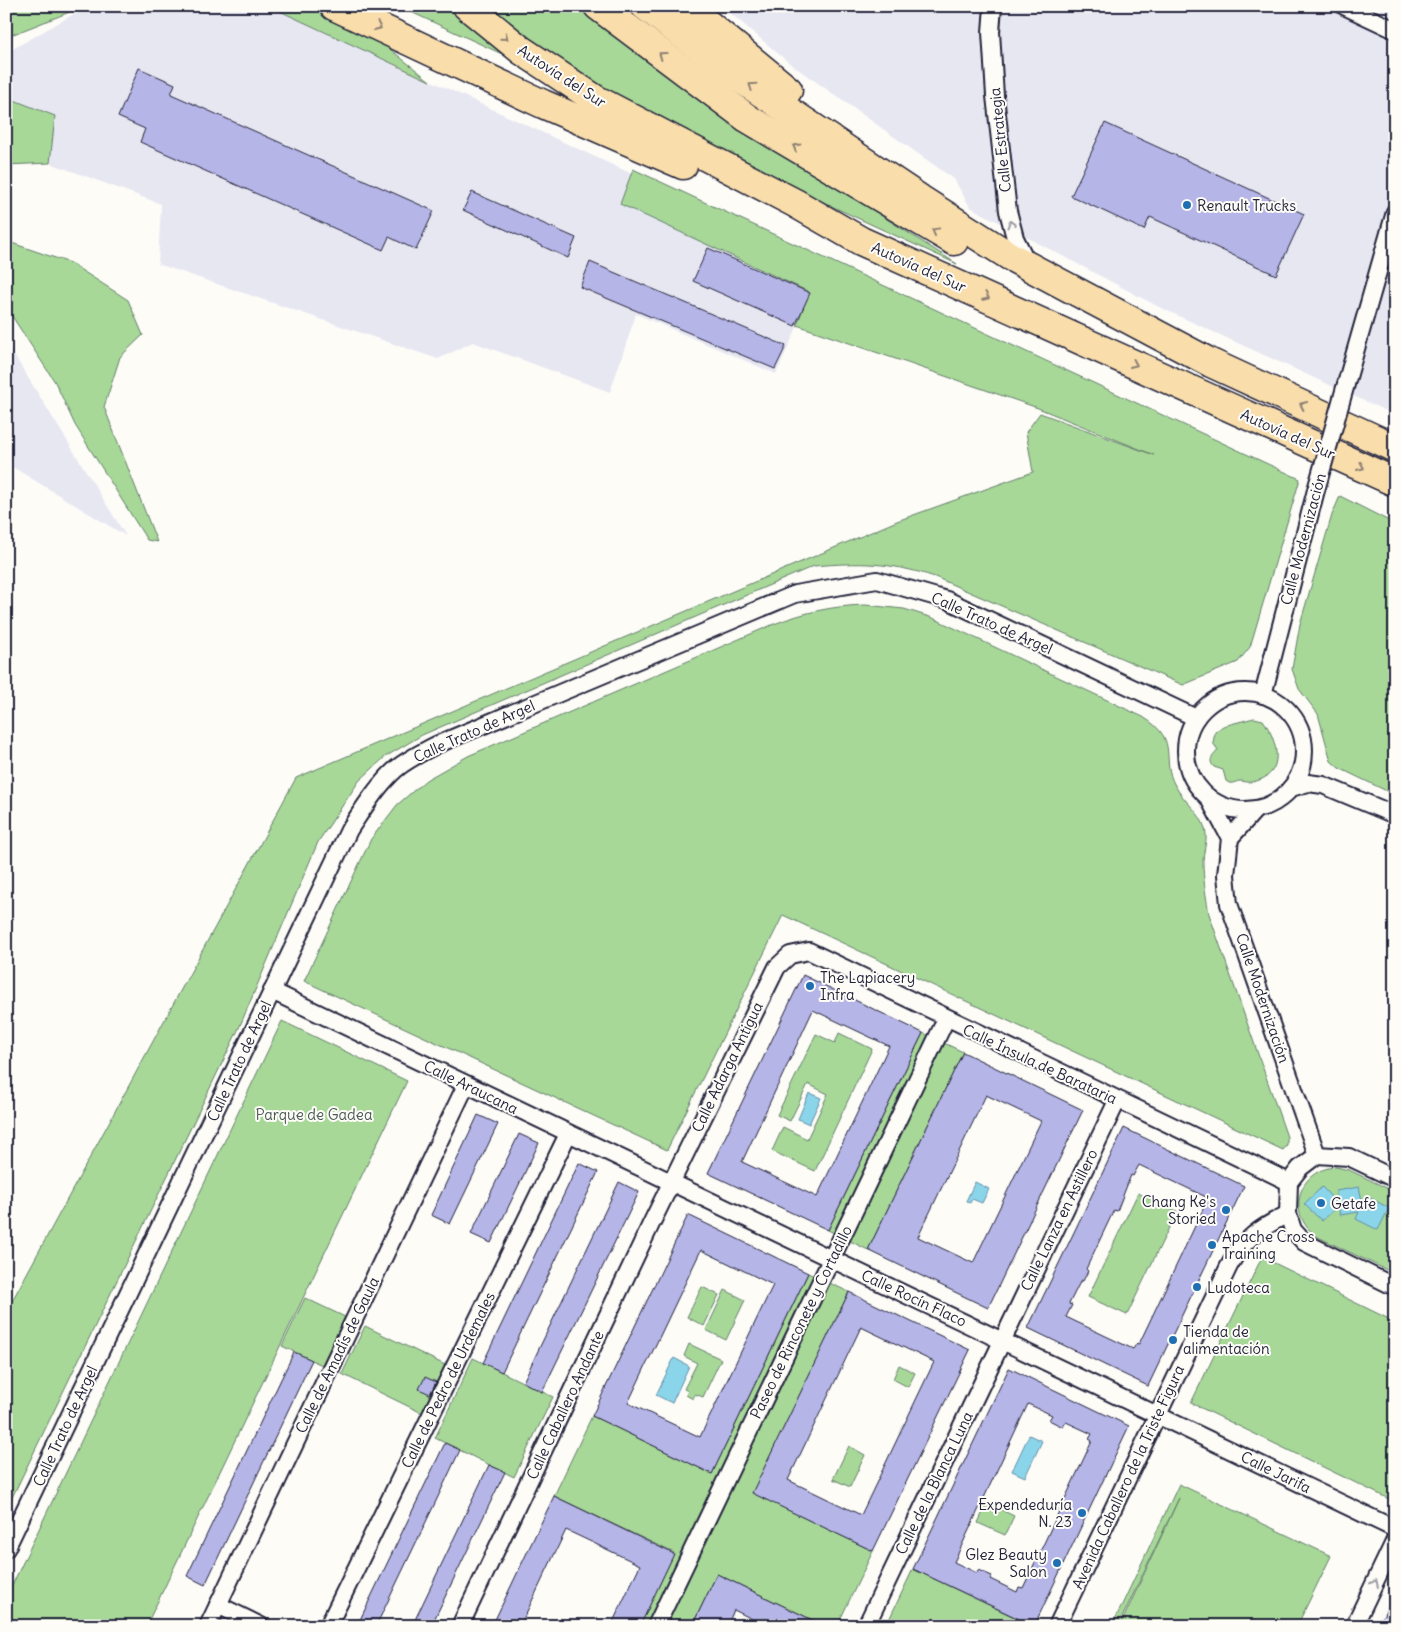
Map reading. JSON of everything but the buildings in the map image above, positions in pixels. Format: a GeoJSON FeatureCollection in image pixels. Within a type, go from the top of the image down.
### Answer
{"type":"FeatureCollection","features":[{"type":"Feature","properties":{"kind":"highway"},"geometry":{"type":"LineString","coordinates":[[334,6],[543,104],[861,241]]}},
{"type":"Feature","properties":{"kind":"highway"},"geometry":{"type":"LineString","coordinates":[[376,6],[452,41],[691,168]]}},
{"type":"Feature","properties":{"kind":"highway","name":"Autovía del Sur"},"geometry":{"type":"LineString","coordinates":[[467,6],[522,50],[595,99],[795,203],[861,241],[1395,482]]}},
{"type":"Feature","properties":{"kind":"highway"},"geometry":{"type":"LineString","coordinates":[[598,6],[747,118],[910,217],[1008,272],[1211,363]]}},
{"type":"Feature","properties":{"kind":"highway","name":"Autovía del Sur"},"geometry":{"type":"LineString","coordinates":[[645,6],[732,73],[983,239],[1031,268],[1211,363],[1395,448]]}},
{"type":"Feature","properties":{"kind":"highway"},"geometry":{"type":"LineString","coordinates":[[686,6],[752,62],[833,125],[950,205],[983,239]]}},
{"type":"Feature","properties":{"kind":"street","name":"Calle Estrategia"},"geometry":{"type":"LineString","coordinates":[[993,6],[991,32],[995,96],[1008,211],[1015,238],[1031,268]]}},
{"type":"Feature","properties":{"kind":"street"},"geometry":{"type":"LineString","coordinates":[[1344,6],[1395,30]]}},
{"type":"Feature","properties":{"kind":"street","name":"Calle Modernización"},"geometry":{"type":"LineString","coordinates":[[1263,694],[1316,490],[1395,212]]}},
{"type":"Feature","properties":{"kind":"street","name":"Calle Trato de Argel"},"geometry":{"type":"LineString","coordinates":[[6,1549],[349,830],[372,796],[396,769],[436,745],[795,594],[877,580],[947,600],[1196,718]]}},
{"type":"Feature","properties":{"kind":"street"},"geometry":{"type":"LineString","coordinates":[[1208,797],[1231,808],[1256,809],[1269,805],[1291,788],[1299,775],[1304,760],[1304,743],[1299,727],[1284,707],[1263,694],[1244,692],[1226,695],[1209,704],[1196,718],[1188,743],[1189,768],[1197,784],[1208,797],[1230,838],[1256,809]]}},
{"type":"Feature","properties":{"kind":"street"},"geometry":{"type":"LineString","coordinates":[[1304,760],[1324,786]]}},
{"type":"Feature","properties":{"kind":"street"},"geometry":{"type":"LineString","coordinates":[[1291,788],[1308,783],[1324,786],[1395,815]]}},
{"type":"Feature","properties":{"kind":"street","name":"Calle Modernización"},"geometry":{"type":"LineString","coordinates":[[1230,838],[1226,875],[1229,904],[1317,1155]]}},
{"type":"Feature","properties":{"kind":"street","name":"Calle Ínsula de Barataria"},"geometry":{"type":"LineString","coordinates":[[790,955],[809,951],[946,1019],[1289,1182]]}},
{"type":"Feature","properties":{"kind":"street","name":"Calle Adarga Antigua"},"geometry":{"type":"LineString","coordinates":[[671,1184],[777,967],[790,955]]}},
{"type":"Feature","properties":{"kind":"street","name":"Calle Araucana"},"geometry":{"type":"LineString","coordinates":[[272,991],[671,1184]]}},
{"type":"Feature","properties":{"kind":"street","name":"Paseo de Rinconete y Cortadillo"},"geometry":{"type":"LineString","coordinates":[[656,1626],[946,1019]]}},
{"type":"Feature","properties":{"kind":"street","name":"Calle de Amadís de Gaula"},"geometry":{"type":"LineString","coordinates":[[208,1626],[466,1085]]}},
{"type":"Feature","properties":{"kind":"street","name":"Calle Lanza en Astillero"},"geometry":{"type":"LineString","coordinates":[[1002,1340],[1117,1100]]}},
{"type":"Feature","properties":{"kind":"street","name":"Calle de Pedro de Urdemales"},"geometry":{"type":"LineString","coordinates":[[328,1626],[568,1134]]}},
{"type":"Feature","properties":{"kind":"street"},"geometry":{"type":"LineString","coordinates":[[1395,1179],[1349,1157],[1317,1155],[1300,1168],[1289,1182],[1288,1214],[1293,1230],[1304,1242],[1395,1287]]}},
{"type":"Feature","properties":{"kind":"street","name":"Calle Rocín Flaco"},"geometry":{"type":"LineString","coordinates":[[671,1184],[1158,1414]]}},
{"type":"Feature","properties":{"kind":"street","name":"Calle Caballero Andante"},"geometry":{"type":"LineString","coordinates":[[460,1626],[671,1184]]}},
{"type":"Feature","properties":{"kind":"street","name":"Avenida Caballero de la Triste Figura"},"geometry":{"type":"LineString","coordinates":[[1057,1626],[1239,1248],[1266,1225],[1288,1214]]}},
{"type":"Feature","properties":{"kind":"street","name":"Calle de la Blanca Luna"},"geometry":{"type":"LineString","coordinates":[[866,1626],[1002,1340]]}},
{"type":"Feature","properties":{"kind":"street","name":"Calle Jarifa"},"geometry":{"type":"LineString","coordinates":[[1158,1414],[1395,1529]]}},
{"type":"Feature","properties":{"kind":"street"},"geometry":{"type":"LineString","coordinates":[[1354,1626],[1395,1540]]}},
{"type":"Feature","properties":{"kind":"street"},"geometry":{"type":"LineString","coordinates":[[218,1605],[261,1626]]}},
{"type":"Feature","properties":{"kind":"shaded area"},"geometry":{"type":"Polygon","coordinates":[[[101,6],[269,6],[632,174],[813,292],[776,374],[636,314],[610,392],[473,342],[438,359],[158,264],[161,204],[50,163],[55,116],[6,97],[6,53],[72,15],[101,6]]]}},
{"type":"Feature","properties":{"kind":"shaded area"},"geometry":{"type":"Polygon","coordinates":[[[722,6],[1395,6],[1395,415],[1159,307],[970,207],[954,179],[788,62],[722,6]]]}},
{"type":"Feature","properties":{"kind":"shaded area"},"geometry":{"type":"Polygon","coordinates":[[[6,342],[126,536],[6,463],[6,342]]]}},
{"type":"Feature","properties":{"kind":"green space"},"geometry":{"type":"Polygon","coordinates":[[[6,6],[85,6],[6,37],[6,6]]]}},
{"type":"Feature","properties":{"kind":"green space"},"geometry":{"type":"Polygon","coordinates":[[[269,6],[309,6],[386,46],[430,81],[269,6]]]}},
{"type":"Feature","properties":{"kind":"green space"},"geometry":{"type":"Polygon","coordinates":[[[398,6],[612,6],[743,127],[957,264],[398,6]]]}},
{"type":"Feature","properties":{"kind":"green space"},"geometry":{"type":"Polygon","coordinates":[[[6,97],[55,116],[50,163],[6,165],[6,97]]]}},
{"type":"Feature","properties":{"kind":"green space"},"geometry":{"type":"Polygon","coordinates":[[[633,169],[1300,479],[1250,647],[1238,662],[1183,685],[935,577],[903,568],[875,564],[814,566],[422,735],[385,757],[359,781],[318,842],[239,1028],[6,1510],[6,1312],[296,778],[897,521],[1033,472],[1026,432],[1040,413],[1154,455],[1038,408],[797,325],[809,292],[620,204],[633,169]]]}},
{"type":"Feature","properties":{"kind":"green space"},"geometry":{"type":"Polygon","coordinates":[[[6,241],[70,263],[128,300],[143,335],[120,357],[104,407],[157,542],[147,540],[75,425],[55,382],[6,307],[6,241]]]}},
{"type":"Feature","properties":{"kind":"green space"},"geometry":{"type":"Polygon","coordinates":[[[1340,496],[1395,524],[1395,795],[1339,768],[1331,761],[1318,714],[1299,689],[1292,669],[1300,624],[1332,515],[1340,496]]]}},
{"type":"Feature","properties":{"kind":"green space"},"geometry":{"type":"Polygon","coordinates":[[[865,605],[904,609],[933,618],[1143,717],[1163,735],[1168,752],[1169,770],[1173,781],[1179,792],[1199,816],[1205,828],[1203,868],[1209,914],[1287,1137],[1287,1145],[1283,1150],[783,915],[667,1150],[304,981],[371,839],[397,805],[426,780],[468,756],[774,624],[819,610],[865,605]]]}},
{"type":"Feature","properties":{"kind":"green space"},"geometry":{"type":"Polygon","coordinates":[[[1254,718],[1263,720],[1273,738],[1276,757],[1275,765],[1271,773],[1263,778],[1250,782],[1229,783],[1226,781],[1223,770],[1214,767],[1211,762],[1218,750],[1213,743],[1215,732],[1223,726],[1254,718]]]}},
{"type":"Feature","properties":{"kind":"green space","name":"Parque de Gadea"},"geometry":{"type":"Polygon","coordinates":[[[282,1021],[407,1081],[146,1626],[6,1626],[6,1598],[282,1021]]]}},
{"type":"Feature","properties":{"kind":"green space"},"geometry":{"type":"Polygon","coordinates":[[[839,1033],[872,1049],[815,1171],[772,1151],[783,1127],[807,1139],[828,1094],[808,1084],[790,1121],[777,1115],[816,1034],[835,1043],[839,1033]]]}},
{"type":"Feature","properties":{"kind":"green space"},"geometry":{"type":"Polygon","coordinates":[[[923,1033],[963,1052],[868,1250],[828,1230],[923,1033]]]}},
{"type":"Feature","properties":{"kind":"green space"},"geometry":{"type":"Polygon","coordinates":[[[1336,1167],[1349,1170],[1395,1192],[1395,1274],[1318,1237],[1308,1228],[1301,1217],[1300,1195],[1304,1184],[1312,1176],[1323,1170],[1336,1167]]]}},
{"type":"Feature","properties":{"kind":"green space"},"geometry":{"type":"Polygon","coordinates":[[[1138,1193],[1177,1211],[1127,1315],[1088,1297],[1138,1193]]]}},
{"type":"Feature","properties":{"kind":"green space"},"geometry":{"type":"Polygon","coordinates":[[[1262,1257],[1395,1322],[1395,1489],[1389,1499],[1191,1403],[1262,1257]]]}},
{"type":"Feature","properties":{"kind":"green space"},"geometry":{"type":"Polygon","coordinates":[[[808,1273],[849,1292],[753,1493],[873,1551],[837,1626],[825,1626],[717,1574],[692,1626],[640,1626],[674,1553],[554,1496],[592,1416],[712,1474],[808,1273]]]}},
{"type":"Feature","properties":{"kind":"green space"},"geometry":{"type":"Polygon","coordinates":[[[702,1287],[719,1295],[704,1326],[687,1317],[702,1287]]]}},
{"type":"Feature","properties":{"kind":"green space"},"geometry":{"type":"Polygon","coordinates":[[[725,1290],[745,1300],[726,1340],[706,1330],[725,1290]]]}},
{"type":"Feature","properties":{"kind":"green space"},"geometry":{"type":"Polygon","coordinates":[[[305,1298],[345,1317],[322,1365],[282,1346],[305,1298]]]}},
{"type":"Feature","properties":{"kind":"green space"},"geometry":{"type":"Polygon","coordinates":[[[365,1326],[445,1365],[422,1413],[342,1374],[365,1326]]]}},
{"type":"Feature","properties":{"kind":"green space"},"geometry":{"type":"Polygon","coordinates":[[[689,1344],[721,1359],[703,1397],[695,1394],[693,1399],[686,1395],[688,1391],[684,1389],[697,1363],[684,1356],[689,1344]]]}},
{"type":"Feature","properties":{"kind":"green space"},"geometry":{"type":"Polygon","coordinates":[[[473,1358],[553,1397],[514,1477],[435,1438],[473,1358]]]}},
{"type":"Feature","properties":{"kind":"green space"},"geometry":{"type":"Polygon","coordinates":[[[899,1365],[915,1373],[908,1387],[893,1379],[899,1365]]]}},
{"type":"Feature","properties":{"kind":"green space"},"geometry":{"type":"Polygon","coordinates":[[[849,1446],[865,1455],[850,1487],[833,1479],[849,1446]]]}},
{"type":"Feature","properties":{"kind":"green space"},"geometry":{"type":"Polygon","coordinates":[[[1179,1484],[1331,1556],[1297,1626],[1120,1626],[1179,1498],[1118,1626],[1112,1626],[1179,1484]]]}},
{"type":"Feature","properties":{"kind":"green space"},"geometry":{"type":"Polygon","coordinates":[[[987,1503],[1014,1516],[1005,1535],[978,1523],[987,1503]]]}},
{"type":"Feature","properties":{"kind":"green space"},"geometry":{"type":"Polygon","coordinates":[[[913,1569],[1033,1626],[886,1626],[913,1569]]]}},
{"type":"Feature","properties":{"kind":"water"},"geometry":{"type":"Polygon","coordinates":[[[809,1093],[821,1098],[809,1124],[798,1119],[809,1093]]]}},
{"type":"Feature","properties":{"kind":"water"},"geometry":{"type":"Polygon","coordinates":[[[975,1182],[989,1189],[982,1203],[972,1199],[970,1203],[966,1201],[975,1182]]]}},
{"type":"Feature","properties":{"kind":"water"},"geometry":{"type":"Polygon","coordinates":[[[1322,1187],[1336,1202],[1336,1191],[1359,1187],[1363,1205],[1368,1197],[1389,1208],[1378,1230],[1356,1219],[1359,1212],[1340,1215],[1338,1206],[1322,1221],[1304,1204],[1322,1187]]]}},
{"type":"Feature","properties":{"kind":"water"},"geometry":{"type":"Polygon","coordinates":[[[674,1358],[689,1366],[672,1403],[656,1395],[674,1358]]]}},
{"type":"Feature","properties":{"kind":"water"},"geometry":{"type":"Polygon","coordinates":[[[1029,1435],[1042,1441],[1025,1477],[1012,1471],[1029,1435]]]}},
{"type":"Feature","properties":{"kind":"place","name":"Renault Trucks"},"geometry":{"type":"Point","coordinates":[1187,205]}},
{"type":"Feature","properties":{"kind":"place","name":"The Lapiacery Infra"},"geometry":{"type":"Point","coordinates":[810,986]}},
{"type":"Feature","properties":{"kind":"place","name":"Getafe"},"geometry":{"type":"Point","coordinates":[1321,1203]}},
{"type":"Feature","properties":{"kind":"place","name":"Chang Ke's Storied"},"geometry":{"type":"Point","coordinates":[1226,1210]}},
{"type":"Feature","properties":{"kind":"place","name":"Apache Cross Training"},"geometry":{"type":"Point","coordinates":[1212,1245]}},
{"type":"Feature","properties":{"kind":"place","name":"Ludoteca"},"geometry":{"type":"Point","coordinates":[1197,1287]}},
{"type":"Feature","properties":{"kind":"place","name":"Tienda de alimentación"},"geometry":{"type":"Point","coordinates":[1173,1340]}},
{"type":"Feature","properties":{"kind":"place","name":"Expendeduría N. 23"},"geometry":{"type":"Point","coordinates":[1082,1513]}},
{"type":"Feature","properties":{"kind":"place","name":"Glez Beauty Salon"},"geometry":{"type":"Point","coordinates":[1057,1563]}}]}
